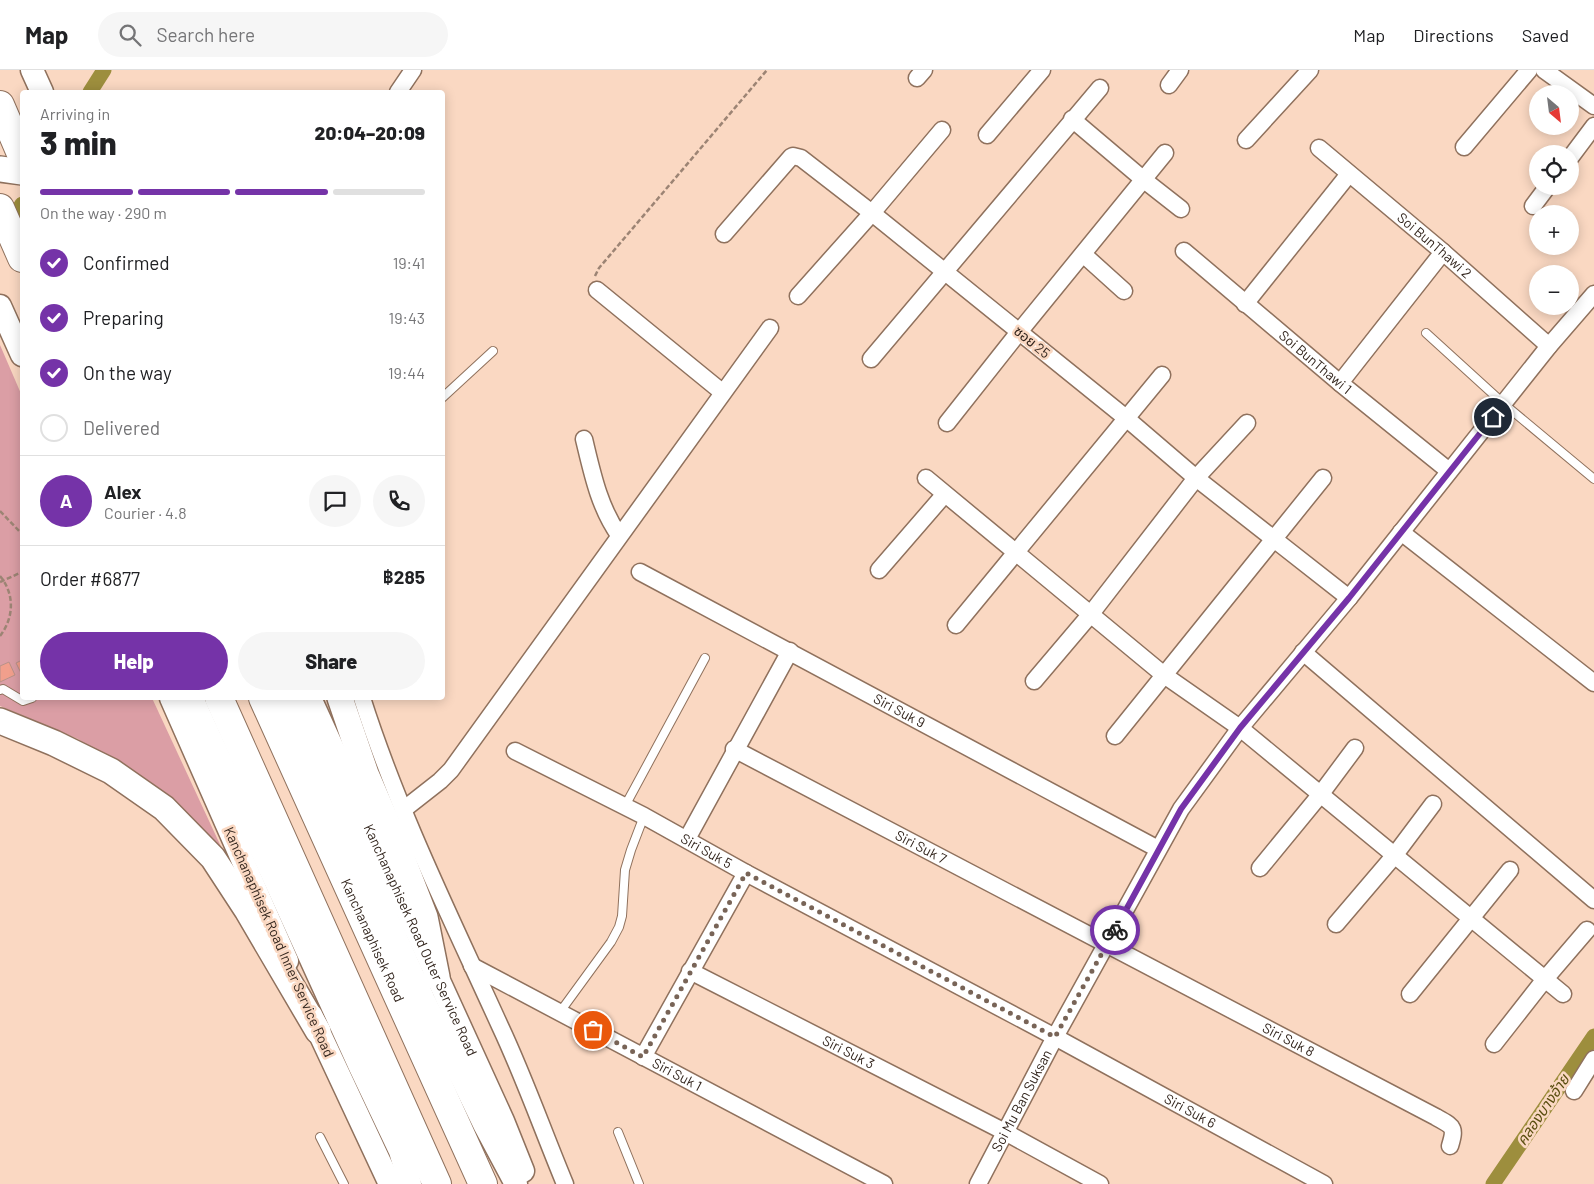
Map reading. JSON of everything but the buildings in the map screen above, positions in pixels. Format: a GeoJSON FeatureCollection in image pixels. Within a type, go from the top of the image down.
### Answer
{"type":"FeatureCollection","features":[{"type":"Feature","properties":{"kind":"highway"},"geometry":{"type":"LineString","coordinates":[[0,105],[20,151]]}},
{"type":"Feature","properties":{"kind":"highway"},"geometry":{"type":"LineString","coordinates":[[0,208],[20,253]]}},
{"type":"Feature","properties":{"kind":"highway"},"geometry":{"type":"LineString","coordinates":[[220,700],[437,1184]]}},
{"type":"Feature","properties":{"kind":"highway","name":"Kanchanaphisek Road"},"geometry":{"type":"LineString","coordinates":[[264,700],[483,1184]]}},
{"type":"Feature","properties":{"kind":"main road"},"geometry":{"type":"LineString","coordinates":[[0,169],[20,172]]}},
{"type":"Feature","properties":{"kind":"main road"},"geometry":{"type":"LineString","coordinates":[[0,306],[20,350]]}},
{"type":"Feature","properties":{"kind":"main road","name":"Kanchanaphisek Road Inner Service Road"},"geometry":{"type":"LineString","coordinates":[[172,700],[318,1031],[390,1184]]}},
{"type":"Feature","properties":{"kind":"main road"},"geometry":{"type":"LineString","coordinates":[[193,700],[400,1151],[410,1184]]}},
{"type":"Feature","properties":{"kind":"main road"},"geometry":{"type":"LineString","coordinates":[[289,700],[424,1000],[484,1124],[516,1184]]}},
{"type":"Feature","properties":{"kind":"main road","name":"Kanchanaphisek Road Outer Service Road"},"geometry":{"type":"LineString","coordinates":[[311,700],[503,1121],[528,1184]]}},
{"type":"Feature","properties":{"kind":"main road"},"geometry":{"type":"LineString","coordinates":[[341,700],[366,774],[425,917],[437,977]]}},
{"type":"Feature","properties":{"kind":"main road"},"geometry":{"type":"LineString","coordinates":[[0,721],[54,743],[111,771],[164,808],[213,858],[247,910],[318,1031]]}},
{"type":"Feature","properties":{"kind":"street"},"geometry":{"type":"LineString","coordinates":[[399,90],[413,70]]}},
{"type":"Feature","properties":{"kind":"street"},"geometry":{"type":"LineString","coordinates":[[987,135],[1042,70]]}},
{"type":"Feature","properties":{"kind":"street"},"geometry":{"type":"LineString","coordinates":[[1169,85],[1180,70]]}},
{"type":"Feature","properties":{"kind":"street"},"geometry":{"type":"LineString","coordinates":[[1246,140],[1310,70]]}},
{"type":"Feature","properties":{"kind":"street"},"geometry":{"type":"LineString","coordinates":[[1464,147],[1529,70]]}},
{"type":"Feature","properties":{"kind":"street"},"geometry":{"type":"LineString","coordinates":[[1544,70],[1594,106]]}},
{"type":"Feature","properties":{"kind":"street"},"geometry":{"type":"LineString","coordinates":[[871,358],[1100,88]]}},
{"type":"Feature","properties":{"kind":"street"},"geometry":{"type":"LineString","coordinates":[[1072,119],[1181,209]]}},
{"type":"Feature","properties":{"kind":"street"},"geometry":{"type":"LineString","coordinates":[[1579,146],[1594,126]]}},
{"type":"Feature","properties":{"kind":"street"},"geometry":{"type":"LineString","coordinates":[[798,296],[942,130]]}},
{"type":"Feature","properties":{"kind":"street","name":"Soi BunThawi 2"},"geometry":{"type":"LineString","coordinates":[[1319,148],[1443,252],[1549,346]]}},
{"type":"Feature","properties":{"kind":"street"},"geometry":{"type":"LineString","coordinates":[[947,423],[1165,153]]}},
{"type":"Feature","properties":{"kind":"street","name":"ซอย 25"},"geometry":{"type":"LineString","coordinates":[[724,234],[793,156],[801,158],[872,212],[1126,418],[1196,478],[1349,598]]}},
{"type":"Feature","properties":{"kind":"street"},"geometry":{"type":"LineString","coordinates":[[1245,304],[1349,174]]}},
{"type":"Feature","properties":{"kind":"street","name":"Soi BunThawi 1"},"geometry":{"type":"LineString","coordinates":[[1184,250],[1245,304],[1449,471]]}},
{"type":"Feature","properties":{"kind":"street"},"geometry":{"type":"LineString","coordinates":[[1340,383],[1443,252]]}},
{"type":"Feature","properties":{"kind":"street"},"geometry":{"type":"LineString","coordinates":[[1083,254],[1124,291]]}},
{"type":"Feature","properties":{"kind":"street"},"geometry":{"type":"LineString","coordinates":[[597,290],[722,392]]}},
{"type":"Feature","properties":{"kind":"street","name":"Soi Mu Ban Suksan"},"geometry":{"type":"LineString","coordinates":[[978,1184],[1055,1037],[1181,809],[1240,728],[1349,598],[1549,346],[1594,294]]}},
{"type":"Feature","properties":{"kind":"street"},"geometry":{"type":"LineString","coordinates":[[403,810],[451,770],[770,328]]}},
{"type":"Feature","properties":{"kind":"street"},"geometry":{"type":"LineString","coordinates":[[956,624],[1162,375]]}},
{"type":"Feature","properties":{"kind":"street"},"geometry":{"type":"LineString","coordinates":[[1034,681],[1090,615],[1196,478],[1247,423]]}},
{"type":"Feature","properties":{"kind":"street"},"geometry":{"type":"LineString","coordinates":[[584,439],[606,514],[619,535]]}},
{"type":"Feature","properties":{"kind":"street"},"geometry":{"type":"LineString","coordinates":[[926,478],[1164,675],[1240,728],[1563,994]]}},
{"type":"Feature","properties":{"kind":"street"},"geometry":{"type":"LineString","coordinates":[[1114,736],[1323,478]]}},
{"type":"Feature","properties":{"kind":"street"},"geometry":{"type":"LineString","coordinates":[[879,570],[944,494]]}},
{"type":"Feature","properties":{"kind":"street"},"geometry":{"type":"LineString","coordinates":[[1401,532],[1594,683]]}},
{"type":"Feature","properties":{"kind":"street","name":"Siri Suk 9"},"geometry":{"type":"LineString","coordinates":[[640,572],[1158,849]]}},
{"type":"Feature","properties":{"kind":"street"},"geometry":{"type":"LineString","coordinates":[[687,839],[734,749],[790,651]]}},
{"type":"Feature","properties":{"kind":"street"},"geometry":{"type":"LineString","coordinates":[[1303,652],[1594,900]]}},
{"type":"Feature","properties":{"kind":"street"},"geometry":{"type":"LineString","coordinates":[[363,700],[381,756],[403,810],[501,1028],[565,1184]]}},
{"type":"Feature","properties":{"kind":"street"},"geometry":{"type":"LineString","coordinates":[[1260,868],[1320,795],[1355,748]]}},
{"type":"Feature","properties":{"kind":"street","name":"Siri Suk 7"},"geometry":{"type":"LineString","coordinates":[[734,749],[1107,945]]}},
{"type":"Feature","properties":{"kind":"street","name":"Siri Suk 5"},"geometry":{"type":"LineString","coordinates":[[515,751],[644,816],[746,873],[1055,1037]]}},
{"type":"Feature","properties":{"kind":"street"},"geometry":{"type":"LineString","coordinates":[[1336,924],[1394,856],[1433,804]]}},
{"type":"Feature","properties":{"kind":"street"},"geometry":{"type":"LineString","coordinates":[[1410,994],[1510,870]]}},
{"type":"Feature","properties":{"kind":"street"},"geometry":{"type":"LineString","coordinates":[[643,1057],[746,873]]}},
{"type":"Feature","properties":{"kind":"street"},"geometry":{"type":"LineString","coordinates":[[1494,1044],[1545,979],[1587,930]]}},
{"type":"Feature","properties":{"kind":"street","name":"Siri Suk 8"},"geometry":{"type":"LineString","coordinates":[[1107,945],[1450,1125],[1454,1134],[1450,1146]]}},
{"type":"Feature","properties":{"kind":"street","name":"Siri Suk 1"},"geometry":{"type":"LineString","coordinates":[[472,966],[884,1184]]}},
{"type":"Feature","properties":{"kind":"street","name":"Siri Suk 3"},"geometry":{"type":"LineString","coordinates":[[690,971],[1005,1132],[1100,1184]]}},
{"type":"Feature","properties":{"kind":"street","name":"Siri Suk 6"},"geometry":{"type":"LineString","coordinates":[[1055,1037],[1324,1184]]}},
{"type":"Feature","properties":{"kind":"street"},"geometry":{"type":"LineString","coordinates":[[1574,1091],[1594,1059]]}},
{"type":"Feature","properties":{"kind":"lane"},"geometry":{"type":"LineString","coordinates":[[1426,333],[1504,404],[1594,479]]}},
{"type":"Feature","properties":{"kind":"lane"},"geometry":{"type":"LineString","coordinates":[[445,395],[493,350]]}},
{"type":"Feature","properties":{"kind":"lane"},"geometry":{"type":"LineString","coordinates":[[625,806],[705,658]]}},
{"type":"Feature","properties":{"kind":"lane"},"geometry":{"type":"LineString","coordinates":[[0,690],[3,689],[20,699]]}},
{"type":"Feature","properties":{"kind":"lane"},"geometry":{"type":"LineString","coordinates":[[560,1012],[619,927],[622,916],[625,870],[630,850],[644,816]]}},
{"type":"Feature","properties":{"kind":"lane"},"geometry":{"type":"LineString","coordinates":[[618,1132],[639,1184]]}},
{"type":"Feature","properties":{"kind":"lane"},"geometry":{"type":"LineString","coordinates":[[320,1137],[344,1184]]}},
{"type":"Feature","properties":{"kind":"path"},"geometry":{"type":"LineString","coordinates":[[597,290],[593,281],[599,268],[766,70]]}},
{"type":"Feature","properties":{"kind":"path"},"geometry":{"type":"LineString","coordinates":[[0,512],[20,532]]}},
{"type":"Feature","properties":{"kind":"path"},"geometry":{"type":"LineString","coordinates":[[2,581],[20,573]]}},
{"type":"Feature","properties":{"kind":"path"},"geometry":{"type":"LineString","coordinates":[[0,576],[12,601],[11,614],[0,636]]}},
{"type":"Feature","properties":{"kind":"shaded area"},"geometry":{"type":"Polygon","coordinates":[[[0,345],[20,391],[20,700],[153,700],[223,851],[119,765],[78,739],[0,706],[0,345]]]}},
{"type":"Feature","properties":{"kind":"waterway"},"geometry":{"type":"LineString","coordinates":[[91,90],[104,70]]}},
{"type":"Feature","properties":{"kind":"waterway"},"geometry":{"type":"LineString","coordinates":[[7,228],[20,207]]}},
{"type":"Feature","properties":{"kind":"waterway","name":"คลองบางอ้าย"},"geometry":{"type":"LineString","coordinates":[[1493,1184],[1594,1036]]}},
{"type":"Feature","properties":{"kind":"way so far"},"geometry":{"type":"LineString","coordinates":[[593,1030],[643,1057],[746,873],[1055,1037],[1115,930]]}},
{"type":"Feature","properties":{"kind":"route"},"geometry":{"type":"LineString","coordinates":[[1115,930],[1181,809],[1240,728],[1349,598],[1493,417]]}}]}
